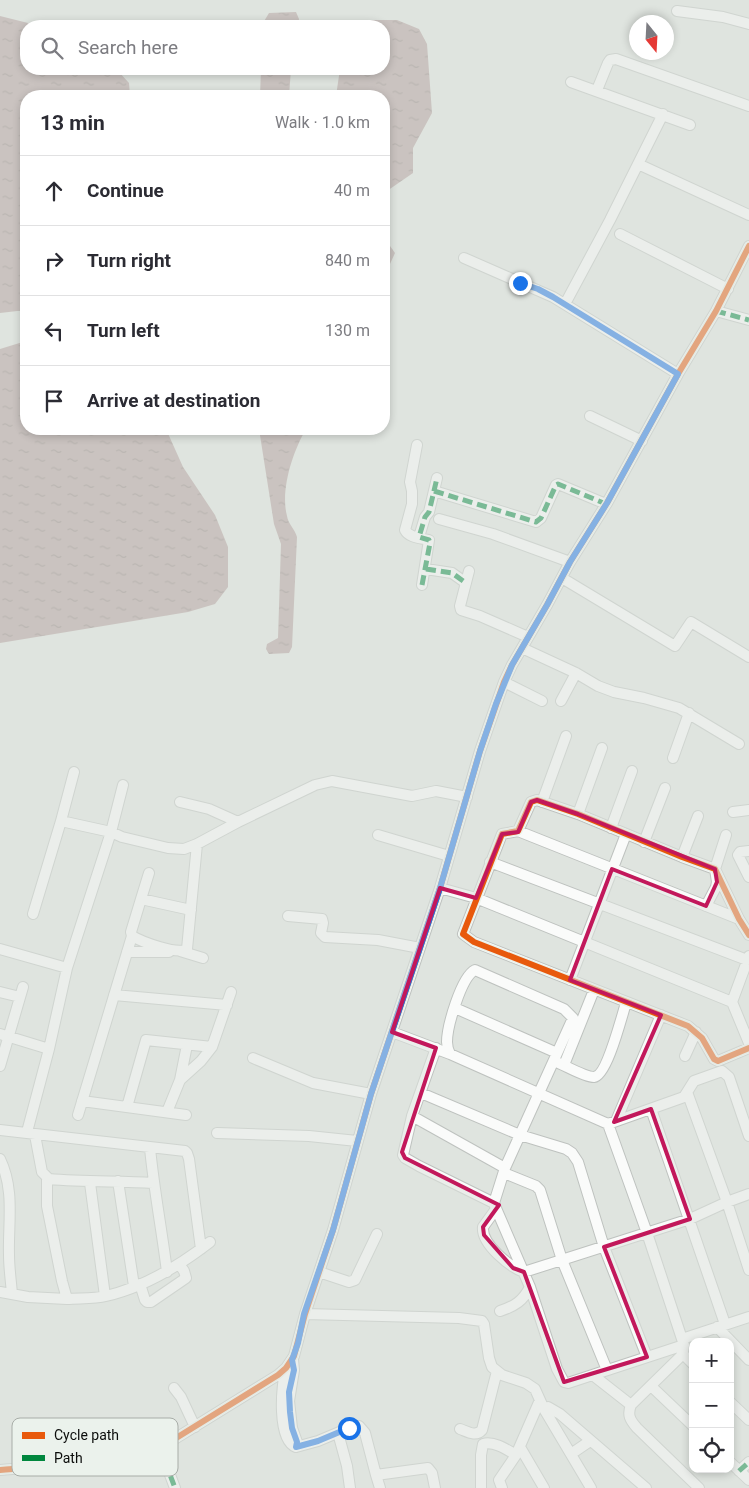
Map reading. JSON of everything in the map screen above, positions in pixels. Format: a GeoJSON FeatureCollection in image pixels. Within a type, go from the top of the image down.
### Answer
{"type":"FeatureCollection","features":[{"type":"Feature","properties":{"kind":"street"},"geometry":{"type":"LineString","coordinates":[[677,11],[723,17],[749,24]]}},
{"type":"Feature","properties":{"kind":"street"},"geometry":{"type":"LineString","coordinates":[[597,90],[612,58],[749,106]]}},
{"type":"Feature","properties":{"kind":"street"},"geometry":{"type":"LineString","coordinates":[[571,82],[690,125]]}},
{"type":"Feature","properties":{"kind":"street"},"geometry":{"type":"LineString","coordinates":[[565,304],[663,114]]}},
{"type":"Feature","properties":{"kind":"street"},"geometry":{"type":"LineString","coordinates":[[638,164],[749,214]]}},
{"type":"Feature","properties":{"kind":"street"},"geometry":{"type":"LineString","coordinates":[[620,234],[728,289]]}},
{"type":"Feature","properties":{"kind":"street"},"geometry":{"type":"LineString","coordinates":[[380,1488],[362,1428],[354,1426],[296,1447],[297,1442],[286,1413],[282,1381],[298,1343],[304,1314],[348,1179],[356,1142],[440,888],[480,751],[504,682],[570,562],[606,504],[678,374],[716,311],[749,246]]}},
{"type":"Feature","properties":{"kind":"street"},"geometry":{"type":"LineString","coordinates":[[464,258],[538,289],[678,374]]}},
{"type":"Feature","properties":{"kind":"street"},"geometry":{"type":"LineString","coordinates":[[716,311],[749,320]]}},
{"type":"Feature","properties":{"kind":"street"},"geometry":{"type":"LineString","coordinates":[[590,416],[642,441]]}},
{"type":"Feature","properties":{"kind":"street"},"geometry":{"type":"LineString","coordinates":[[417,445],[410,482],[412,504],[405,530],[407,533],[430,542],[422,585]]}},
{"type":"Feature","properties":{"kind":"street"},"geometry":{"type":"LineString","coordinates":[[419,537],[424,517],[429,512],[437,478]]}},
{"type":"Feature","properties":{"kind":"street"},"geometry":{"type":"LineString","coordinates":[[434,491],[536,522],[541,518],[558,484],[606,504]]}},
{"type":"Feature","properties":{"kind":"street"},"geometry":{"type":"LineString","coordinates":[[438,519],[492,534],[570,562]]}},
{"type":"Feature","properties":{"kind":"street"},"geometry":{"type":"LineString","coordinates":[[426,569],[452,573],[466,583]]}},
{"type":"Feature","properties":{"kind":"street"},"geometry":{"type":"LineString","coordinates":[[469,571],[460,606],[461,610],[480,616],[528,638]]}},
{"type":"Feature","properties":{"kind":"street"},"geometry":{"type":"LineString","coordinates":[[562,578],[675,646],[691,622],[749,657]]}},
{"type":"Feature","properties":{"kind":"street"},"geometry":{"type":"LineString","coordinates":[[522,648],[576,673],[598,686],[614,692],[662,703],[689,713],[739,744]]}},
{"type":"Feature","properties":{"kind":"street"},"geometry":{"type":"LineString","coordinates":[[561,701],[576,673]]}},
{"type":"Feature","properties":{"kind":"street"},"geometry":{"type":"LineString","coordinates":[[504,682],[542,701]]}},
{"type":"Feature","properties":{"kind":"street"},"geometry":{"type":"LineString","coordinates":[[673,758],[689,713]]}},
{"type":"Feature","properties":{"kind":"street"},"geometry":{"type":"LineString","coordinates":[[542,802],[566,736]]}},
{"type":"Feature","properties":{"kind":"street"},"geometry":{"type":"LineString","coordinates":[[578,814],[602,748]]}},
{"type":"Feature","properties":{"kind":"street"},"geometry":{"type":"LineString","coordinates":[[611,828],[632,771]]}},
{"type":"Feature","properties":{"kind":"street"},"geometry":{"type":"LineString","coordinates":[[33,914],[74,772]]}},
{"type":"Feature","properties":{"kind":"street"},"geometry":{"type":"LineString","coordinates":[[61,821],[111,832],[122,837],[168,848],[184,849],[198,844],[238,822],[315,785],[332,781],[412,796],[431,791],[467,797]]}},
{"type":"Feature","properties":{"kind":"street"},"geometry":{"type":"LineString","coordinates":[[67,1299],[47,1206],[47,1178],[42,1172],[31,1133],[67,968],[111,832],[123,785]]}},
{"type":"Feature","properties":{"kind":"street"},"geometry":{"type":"LineString","coordinates":[[644,842],[665,788]]}},
{"type":"Feature","properties":{"kind":"street"},"geometry":{"type":"LineString","coordinates":[[518,831],[531,802],[537,800],[578,814],[715,869],[739,919],[749,935]]}},
{"type":"Feature","properties":{"kind":"street"},"geometry":{"type":"LineString","coordinates":[[180,802],[209,809],[238,822]]}},
{"type":"Feature","properties":{"kind":"street"},"geometry":{"type":"LineString","coordinates":[[733,812],[749,810]]}},
{"type":"Feature","properties":{"kind":"street"},"geometry":{"type":"LineString","coordinates":[[682,857],[698,816]]}},
{"type":"Feature","properties":{"kind":"street"},"geometry":{"type":"LineString","coordinates":[[739,919],[518,831],[502,834],[464,931],[465,936],[626,1003],[688,1026],[696,1032],[708,1046],[714,1059],[718,1061],[749,1048]]}},
{"type":"Feature","properties":{"kind":"street"},"geometry":{"type":"LineString","coordinates":[[570,980],[626,834]]}},
{"type":"Feature","properties":{"kind":"street"},"geometry":{"type":"LineString","coordinates":[[378,835],[449,856]]}},
{"type":"Feature","properties":{"kind":"street"},"geometry":{"type":"LineString","coordinates":[[706,906],[717,882],[715,869],[726,835]]}},
{"type":"Feature","properties":{"kind":"street"},"geometry":{"type":"LineString","coordinates":[[127,952],[184,951],[188,946],[198,844]]}},
{"type":"Feature","properties":{"kind":"street"},"geometry":{"type":"LineString","coordinates":[[749,851],[740,852],[738,855],[749,877]]}},
{"type":"Feature","properties":{"kind":"street"},"geometry":{"type":"LineString","coordinates":[[490,862],[748,958],[732,1002],[749,1044]]}},
{"type":"Feature","properties":{"kind":"street"},"geometry":{"type":"LineString","coordinates":[[78,1115],[132,936],[131,932],[148,873]]}},
{"type":"Feature","properties":{"kind":"street"},"geometry":{"type":"LineString","coordinates":[[440,888],[476,898],[732,1002]]}},
{"type":"Feature","properties":{"kind":"street"},"geometry":{"type":"LineString","coordinates":[[141,899],[191,910]]}},
{"type":"Feature","properties":{"kind":"street"},"geometry":{"type":"LineString","coordinates":[[288,916],[322,919],[321,933],[325,937],[378,940],[420,948]]}},
{"type":"Feature","properties":{"kind":"street"},"geometry":{"type":"LineString","coordinates":[[132,936],[203,958]]}},
{"type":"Feature","properties":{"kind":"street"},"geometry":{"type":"LineString","coordinates":[[0,949],[67,968]]}},
{"type":"Feature","properties":{"kind":"street"},"geometry":{"type":"LineString","coordinates":[[450,1054],[447,1041],[455,1008],[467,976],[475,970],[564,1009],[573,1018],[505,1171],[495,1206],[483,1227],[484,1235],[490,1246],[513,1268],[524,1272],[604,1247],[690,1219],[749,1194]]}},
{"type":"Feature","properties":{"kind":"street"},"geometry":{"type":"LineString","coordinates":[[0,1066],[5,1036],[23,986]]}},
{"type":"Feature","properties":{"kind":"street"},"geometry":{"type":"LineString","coordinates":[[564,1065],[594,990]]}},
{"type":"Feature","properties":{"kind":"street"},"geometry":{"type":"LineString","coordinates":[[0,992],[20,997]]}},
{"type":"Feature","properties":{"kind":"street"},"geometry":{"type":"LineString","coordinates":[[180,1080],[202,1061],[212,1047],[230,992]]}},
{"type":"Feature","properties":{"kind":"street"},"geometry":{"type":"LineString","coordinates":[[114,995],[227,1005]]}},
{"type":"Feature","properties":{"kind":"street"},"geometry":{"type":"LineString","coordinates":[[455,1008],[556,1057],[564,1065],[588,1076],[595,1077],[600,1074],[606,1064],[626,1003]]}},
{"type":"Feature","properties":{"kind":"street"},"geometry":{"type":"LineString","coordinates":[[662,1015],[612,1123],[683,1346],[689,1357]]}},
{"type":"Feature","properties":{"kind":"street"},"geometry":{"type":"LineString","coordinates":[[392,1032],[436,1048],[538,1094],[612,1123],[684,1097],[694,1081],[722,1071],[729,1078],[749,1136]]}},
{"type":"Feature","properties":{"kind":"street"},"geometry":{"type":"LineString","coordinates":[[685,1056],[696,1032]]}},
{"type":"Feature","properties":{"kind":"street"},"geometry":{"type":"LineString","coordinates":[[5,1036],[49,1049]]}},
{"type":"Feature","properties":{"kind":"street"},"geometry":{"type":"LineString","coordinates":[[127,1107],[146,1040],[212,1047]]}},
{"type":"Feature","properties":{"kind":"street"},"geometry":{"type":"LineString","coordinates":[[167,1112],[180,1080],[187,1045]]}},
{"type":"Feature","properties":{"kind":"street"},"geometry":{"type":"LineString","coordinates":[[436,1048],[412,1116],[402,1152],[404,1157],[495,1206],[530,1287],[562,1380],[568,1383],[594,1376],[607,1370],[683,1346],[721,1325],[749,1317]]}},
{"type":"Feature","properties":{"kind":"street"},"geometry":{"type":"LineString","coordinates":[[253,1058],[313,1083],[371,1094]]}},
{"type":"Feature","properties":{"kind":"street"},"geometry":{"type":"LineString","coordinates":[[688,1092],[747,1257],[749,1270]]}},
{"type":"Feature","properties":{"kind":"street"},"geometry":{"type":"LineString","coordinates":[[421,1093],[520,1135],[566,1149],[575,1157],[604,1247],[647,1357]]}},
{"type":"Feature","properties":{"kind":"street"},"geometry":{"type":"LineString","coordinates":[[82,1101],[186,1115]]}},
{"type":"Feature","properties":{"kind":"street"},"geometry":{"type":"LineString","coordinates":[[651,1109],[690,1219],[721,1325],[749,1360]]}},
{"type":"Feature","properties":{"kind":"street"},"geometry":{"type":"LineString","coordinates":[[412,1116],[540,1190],[562,1260],[607,1370]]}},
{"type":"Feature","properties":{"kind":"street"},"geometry":{"type":"LineString","coordinates":[[0,1130],[150,1148],[174,1149],[187,1153],[201,1249]]}},
{"type":"Feature","properties":{"kind":"street"},"geometry":{"type":"LineString","coordinates":[[217,1133],[308,1136],[356,1142]]}},
{"type":"Feature","properties":{"kind":"street"},"geometry":{"type":"LineString","coordinates":[[150,1148],[153,1183],[161,1223],[167,1272]]}},
{"type":"Feature","properties":{"kind":"street"},"geometry":{"type":"LineString","coordinates":[[1,1165],[10,1194],[9,1255],[12,1294]]}},
{"type":"Feature","properties":{"kind":"street"},"geometry":{"type":"LineString","coordinates":[[47,1178],[90,1182],[153,1183]]}},
{"type":"Feature","properties":{"kind":"street"},"geometry":{"type":"LineString","coordinates":[[118,1181],[137,1285],[147,1302],[150,1302],[186,1278],[179,1264]]}},
{"type":"Feature","properties":{"kind":"street"},"geometry":{"type":"LineString","coordinates":[[90,1182],[105,1296]]}},
{"type":"Feature","properties":{"kind":"street"},"geometry":{"type":"LineString","coordinates":[[0,1213],[10,1209]]}},
{"type":"Feature","properties":{"kind":"street"},"geometry":{"type":"LineString","coordinates":[[318,1272],[349,1282],[355,1280],[377,1234]]}},
{"type":"Feature","properties":{"kind":"street"},"geometry":{"type":"LineString","coordinates":[[0,1292],[28,1297],[67,1299],[105,1296],[167,1272],[210,1242]]}},
{"type":"Feature","properties":{"kind":"street"},"geometry":{"type":"LineString","coordinates":[[500,1311],[521,1301],[530,1287]]}},
{"type":"Feature","properties":{"kind":"street"},"geometry":{"type":"LineString","coordinates":[[304,1314],[480,1320],[484,1324],[490,1364],[502,1375],[534,1389],[591,1488]]}},
{"type":"Feature","properties":{"kind":"street"},"geometry":{"type":"LineString","coordinates":[[683,1346],[652,1386],[631,1405],[629,1412],[631,1421],[699,1488]]}},
{"type":"Feature","properties":{"kind":"street"},"geometry":{"type":"LineString","coordinates":[[178,1437],[270,1380],[289,1364]]}},
{"type":"Feature","properties":{"kind":"street"},"geometry":{"type":"LineString","coordinates":[[460,1430],[475,1434],[480,1432],[486,1418],[497,1371]]}},
{"type":"Feature","properties":{"kind":"street"},"geometry":{"type":"LineString","coordinates":[[594,1376],[631,1405]]}},
{"type":"Feature","properties":{"kind":"street"},"geometry":{"type":"LineString","coordinates":[[652,1386],[689,1422]]}},
{"type":"Feature","properties":{"kind":"street"},"geometry":{"type":"LineString","coordinates":[[174,1388],[185,1405],[195,1427]]}},
{"type":"Feature","properties":{"kind":"street"},"geometry":{"type":"LineString","coordinates":[[542,1404],[556,1411],[643,1487]]}},
{"type":"Feature","properties":{"kind":"street"},"geometry":{"type":"LineString","coordinates":[[502,1488],[500,1480],[518,1451],[542,1404]]}},
{"type":"Feature","properties":{"kind":"street"},"geometry":{"type":"LineString","coordinates":[[734,1406],[749,1420]]}},
{"type":"Feature","properties":{"kind":"street"},"geometry":{"type":"LineString","coordinates":[[480,1432],[486,1442],[518,1451],[544,1488]]}},
{"type":"Feature","properties":{"kind":"street"},"geometry":{"type":"LineString","coordinates":[[338,1433],[347,1466],[350,1488]]}},
{"type":"Feature","properties":{"kind":"street"},"geometry":{"type":"LineString","coordinates":[[571,1454],[590,1441]]}},
{"type":"Feature","properties":{"kind":"street"},"geometry":{"type":"LineString","coordinates":[[481,1488],[481,1455],[483,1444],[486,1442]]}},
{"type":"Feature","properties":{"kind":"street"},"geometry":{"type":"LineString","coordinates":[[740,1471],[749,1462]]}},
{"type":"Feature","properties":{"kind":"street"},"geometry":{"type":"LineString","coordinates":[[734,1466],[749,1480]]}},
{"type":"Feature","properties":{"kind":"street"},"geometry":{"type":"LineString","coordinates":[[376,1475],[428,1468],[432,1473],[435,1488]]}},
{"type":"Feature","properties":{"kind":"street"},"geometry":{"type":"LineString","coordinates":[[170,1476],[175,1488]]}},
{"type":"Feature","properties":{"kind":"highlighted area"},"geometry":{"type":"Polygon","coordinates":[[[537,800],[578,814],[715,869],[717,882],[706,906],[612,869],[570,980],[661,1015],[614,1122],[651,1109],[690,1219],[604,1247],[647,1357],[564,1382],[524,1272],[513,1268],[484,1235],[483,1227],[499,1205],[405,1158],[402,1152],[436,1048],[392,1032],[440,888],[476,898],[502,834],[518,832],[531,802],[537,800]]]}},
{"type":"Feature","properties":{"kind":"water"},"geometry":{"type":"Polygon","coordinates":[[[296,12],[299,20],[265,20],[269,13],[296,12]]]}},
{"type":"Feature","properties":{"kind":"water"},"geometry":{"type":"Polygon","coordinates":[[[0,16],[20,21],[20,75],[122,75],[129,83],[130,90],[20,90],[20,311],[0,313],[0,16]]]}},
{"type":"Feature","properties":{"kind":"water"},"geometry":{"type":"Polygon","coordinates":[[[390,20],[397,20],[419,29],[427,44],[432,113],[413,148],[413,173],[390,189],[390,90],[337,90],[339,75],[390,75],[390,20]]]}},
{"type":"Feature","properties":{"kind":"water"},"geometry":{"type":"Polygon","coordinates":[[[261,75],[291,75],[289,90],[260,90],[261,75]]]}},
{"type":"Feature","properties":{"kind":"water"},"geometry":{"type":"Polygon","coordinates":[[[390,246],[395,253],[390,264],[390,246]]]}},
{"type":"Feature","properties":{"kind":"water"},"geometry":{"type":"Polygon","coordinates":[[[20,343],[20,435],[169,435],[183,467],[215,515],[228,547],[228,587],[215,604],[188,612],[0,643],[0,349],[20,343]]]}},
{"type":"Feature","properties":{"kind":"water"},"geometry":{"type":"Polygon","coordinates":[[[260,435],[303,435],[292,459],[285,495],[288,519],[297,537],[292,647],[289,653],[269,654],[266,649],[267,644],[278,638],[281,544],[274,524],[260,435]]]}},
{"type":"Feature","properties":{"kind":"marked path"},"geometry":{"type":"LineString","coordinates":[[716,311],[749,320]]}},
{"type":"Feature","properties":{"kind":"marked path"},"geometry":{"type":"LineString","coordinates":[[422,585],[430,543],[429,540],[419,537],[425,517],[429,512],[437,478]]}},
{"type":"Feature","properties":{"kind":"marked path"},"geometry":{"type":"LineString","coordinates":[[434,491],[536,522],[541,518],[558,484],[606,504]]}},
{"type":"Feature","properties":{"kind":"marked path"},"geometry":{"type":"LineString","coordinates":[[426,569],[452,573],[466,583]]}},
{"type":"Feature","properties":{"kind":"marked path"},"geometry":{"type":"LineString","coordinates":[[739,1471],[749,1462]]}},
{"type":"Feature","properties":{"kind":"marked path"},"geometry":{"type":"LineString","coordinates":[[170,1476],[175,1488]]}},
{"type":"Feature","properties":{"kind":"cycle path"},"geometry":{"type":"LineString","coordinates":[[178,1437],[278,1375],[286,1368],[294,1356],[305,1314],[333,1230],[371,1094],[440,888],[480,751],[504,682],[570,562],[607,503],[678,374],[716,311],[749,246]]}},
{"type":"Feature","properties":{"kind":"cycle path"},"geometry":{"type":"LineString","coordinates":[[749,935],[739,919],[715,869],[578,814],[537,800],[531,802],[518,831],[502,834],[463,934],[474,942],[688,1026],[702,1038],[714,1059],[718,1061],[749,1048]]}},
{"type":"Feature","properties":{"kind":"cycle path"},"geometry":{"type":"LineString","coordinates":[[0,1470],[12,1469]]}},
{"type":"Feature","properties":{"kind":"route"},"geometry":{"type":"LineString","coordinates":[[349,1428],[318,1441],[296,1447],[297,1442],[292,1428],[289,1392],[294,1370],[292,1360],[298,1343],[304,1314],[333,1230],[348,1179],[356,1142],[440,888],[480,751],[504,682],[570,562],[638,449],[678,374],[553,297],[538,289],[520,283]]}}]}
